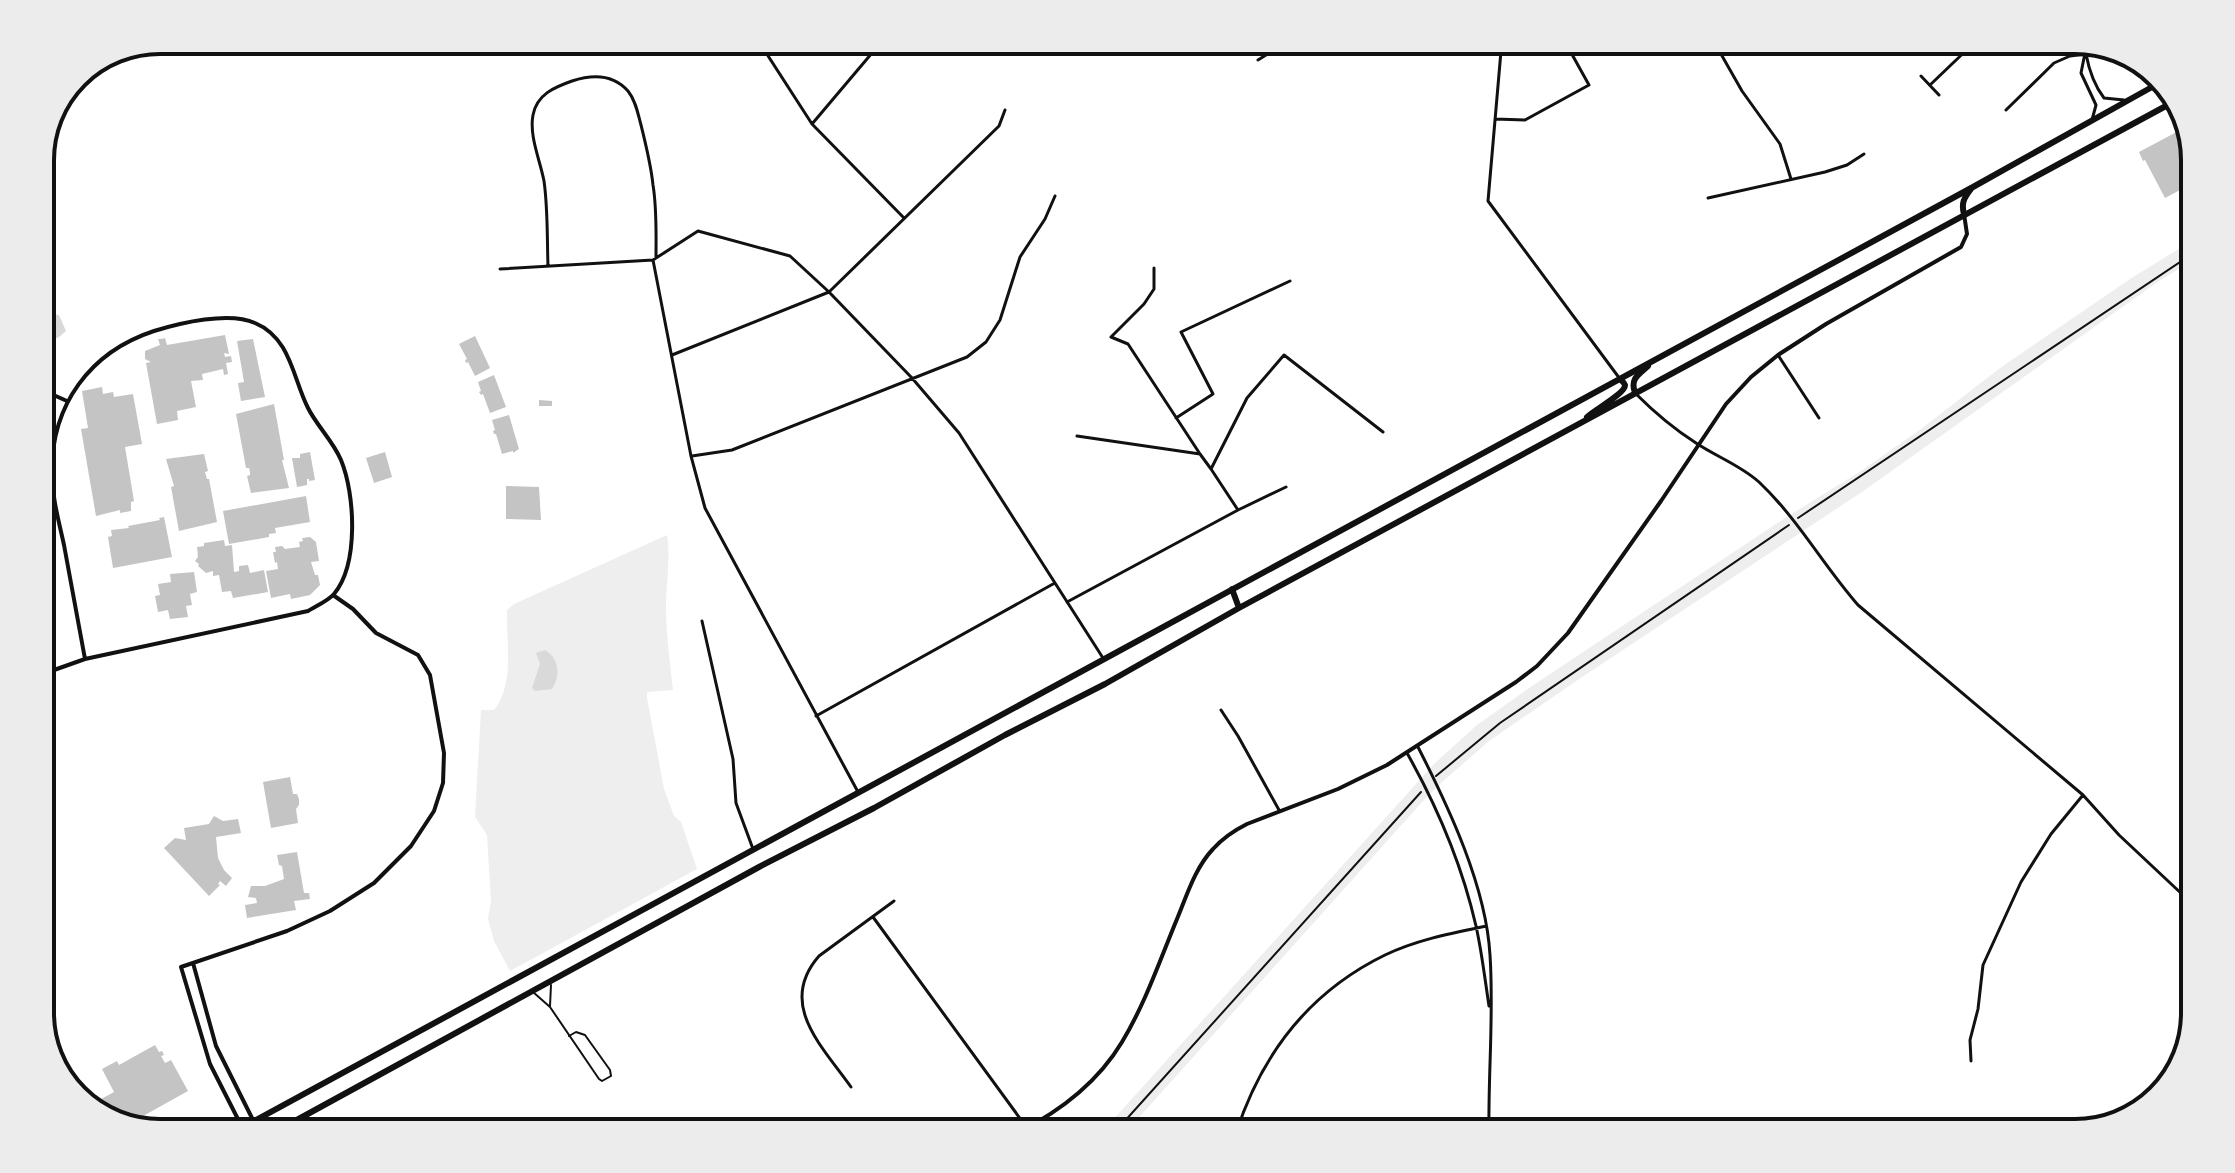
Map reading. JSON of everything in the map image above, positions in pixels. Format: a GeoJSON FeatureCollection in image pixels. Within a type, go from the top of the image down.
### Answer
{"type":"FeatureCollection","features":[{"type":"Feature","properties":{"kind":"highway"},"geometry":{"type":"LineString","coordinates":[[259,1119],[2152,87]]}},
{"type":"Feature","properties":{"kind":"highway"},"geometry":{"type":"LineString","coordinates":[[299,1119],[2166,106]]}},
{"type":"Feature","properties":{"kind":"highway"},"geometry":{"type":"LineString","coordinates":[[1964,214],[1964,199],[1973,187]]}},
{"type":"Feature","properties":{"kind":"highway"},"geometry":{"type":"LineString","coordinates":[[1635,393],[1633,379],[1657,358]]}},
{"type":"Feature","properties":{"kind":"highway"},"geometry":{"type":"LineString","coordinates":[[1581,422],[1595,409],[1622,393],[1625,388],[1620,379]]}},
{"type":"Feature","properties":{"kind":"highway"},"geometry":{"type":"LineString","coordinates":[[1232,589],[1239,608]]}},
{"type":"Feature","properties":{"kind":"highway"},"geometry":{"type":"LineString","coordinates":[[790,830],[798,846]]}},
{"type":"Feature","properties":{"kind":"street"},"geometry":{"type":"LineString","coordinates":[[767,54],[812,124],[904,218]]}},
{"type":"Feature","properties":{"kind":"street"},"geometry":{"type":"LineString","coordinates":[[812,124],[871,54]]}},
{"type":"Feature","properties":{"kind":"street"},"geometry":{"type":"LineString","coordinates":[[1258,60],[1268,54]]}},
{"type":"Feature","properties":{"kind":"street"},"geometry":{"type":"LineString","coordinates":[[1501,54],[1488,201],[1620,379]]}},
{"type":"Feature","properties":{"kind":"street"},"geometry":{"type":"LineString","coordinates":[[1495,119],[1525,120],[1589,85],[1572,54]]}},
{"type":"Feature","properties":{"kind":"street"},"geometry":{"type":"LineString","coordinates":[[1721,54],[1742,91],[1780,144],[1791,180]]}},
{"type":"Feature","properties":{"kind":"street"},"geometry":{"type":"LineString","coordinates":[[1930,85],[1962,54]]}},
{"type":"Feature","properties":{"kind":"street"},"geometry":{"type":"LineString","coordinates":[[2006,110],[2054,63],[2082,55]]}},
{"type":"Feature","properties":{"kind":"street"},"geometry":{"type":"LineString","coordinates":[[2086,55],[2090,73],[2104,98],[2128,100]]}},
{"type":"Feature","properties":{"kind":"street"},"geometry":{"type":"LineString","coordinates":[[2086,55],[2081,69],[2096,105],[2092,120]]}},
{"type":"Feature","properties":{"kind":"street"},"geometry":{"type":"LineString","coordinates":[[548,266],[547,210],[532,127],[534,110],[549,90],[590,76],[605,77],[627,90],[635,104],[650,165],[654,189],[654,259],[670,355],[705,508],[858,793]]}},
{"type":"Feature","properties":{"kind":"street"},"geometry":{"type":"LineString","coordinates":[[1921,76],[1939,95]]}},
{"type":"Feature","properties":{"kind":"street"},"geometry":{"type":"LineString","coordinates":[[670,355],[829,292],[999,126],[1005,110]]}},
{"type":"Feature","properties":{"kind":"street"},"geometry":{"type":"LineString","coordinates":[[1708,198],[1825,172],[1847,165],[1864,154]]}},
{"type":"Feature","properties":{"kind":"street"},"geometry":{"type":"LineString","coordinates":[[691,456],[732,450],[967,357],[986,342],[1000,320],[1020,257],[1045,219],[1055,196]]}},
{"type":"Feature","properties":{"kind":"street"},"geometry":{"type":"LineString","coordinates":[[1040,1119],[1091,1082],[1110,1061],[1151,984],[1196,872],[1213,848],[1237,829],[1338,789],[1418,747],[1516,682],[1556,648],[1661,501],[1697,444],[1726,404],[1751,377],[1826,324],[1961,247],[1967,234],[1964,214]]}},
{"type":"Feature","properties":{"kind":"street"},"geometry":{"type":"LineString","coordinates":[[500,269],[654,259],[698,231],[790,256],[912,378],[959,433],[1103,658]]}},
{"type":"Feature","properties":{"kind":"street"},"geometry":{"type":"LineString","coordinates":[[1154,268],[1154,289],[1144,304],[1111,337],[1128,344],[1238,510]]}},
{"type":"Feature","properties":{"kind":"street"},"geometry":{"type":"LineString","coordinates":[[1176,418],[1213,394],[1181,332],[1290,281]]}},
{"type":"Feature","properties":{"kind":"street"},"geometry":{"type":"LineString","coordinates":[[54,460],[55,438],[67,401],[96,364],[108,355],[135,337],[162,329],[219,318],[256,323],[280,343],[290,359],[308,408],[335,448],[346,473],[353,539],[347,568],[333,595],[308,611],[85,659],[54,670]]}},
{"type":"Feature","properties":{"kind":"street"},"geometry":{"type":"LineString","coordinates":[[1211,469],[1247,398],[1284,355],[1383,432]]}},
{"type":"Feature","properties":{"kind":"street"},"geometry":{"type":"LineString","coordinates":[[1778,355],[1819,418]]}},
{"type":"Feature","properties":{"kind":"street"},"geometry":{"type":"LineString","coordinates":[[1635,393],[1697,444],[1743,469],[1757,481],[1792,515],[1835,578],[1858,605],[2083,795],[2119,835],[2181,893]]}},
{"type":"Feature","properties":{"kind":"street"},"geometry":{"type":"LineString","coordinates":[[54,395],[67,401]]}},
{"type":"Feature","properties":{"kind":"street"},"geometry":{"type":"LineString","coordinates":[[1077,436],[1200,454]]}},
{"type":"Feature","properties":{"kind":"street"},"geometry":{"type":"LineString","coordinates":[[1067,602],[1286,487]]}},
{"type":"Feature","properties":{"kind":"street"},"geometry":{"type":"LineString","coordinates":[[54,488],[85,659]]}},
{"type":"Feature","properties":{"kind":"street"},"geometry":{"type":"LineString","coordinates":[[816,716],[1054,583]]}},
{"type":"Feature","properties":{"kind":"street"},"geometry":{"type":"LineString","coordinates":[[238,1119],[210,1064],[181,967],[287,931],[336,907],[374,883],[411,846],[434,811],[443,783],[444,753],[430,675],[418,655],[376,633],[353,609],[333,595]]}},
{"type":"Feature","properties":{"kind":"street"},"geometry":{"type":"LineString","coordinates":[[702,621],[733,759],[736,803],[753,849]]}},
{"type":"Feature","properties":{"kind":"street"},"geometry":{"type":"LineString","coordinates":[[1221,710],[1279,811]]}},
{"type":"Feature","properties":{"kind":"street"},"geometry":{"type":"LineString","coordinates":[[1418,747],[1447,804],[1475,879],[1486,926],[1490,952],[1489,1119]]}},
{"type":"Feature","properties":{"kind":"street"},"geometry":{"type":"LineString","coordinates":[[1407,753],[1426,787],[1464,882],[1476,928],[1490,1014]]}},
{"type":"Feature","properties":{"kind":"street"},"geometry":{"type":"LineString","coordinates":[[1971,1061],[1970,1040],[1978,1009],[1983,965],[2021,882],[2051,834],[2083,795]]}},
{"type":"Feature","properties":{"kind":"street"},"geometry":{"type":"LineString","coordinates":[[1450,842],[1460,839]]}},
{"type":"Feature","properties":{"kind":"street"},"geometry":{"type":"LineString","coordinates":[[1464,882],[1475,879]]}},
{"type":"Feature","properties":{"kind":"street"},"geometry":{"type":"LineString","coordinates":[[851,1087],[803,1016],[803,984],[819,956],[894,901]]}},
{"type":"Feature","properties":{"kind":"street"},"geometry":{"type":"LineString","coordinates":[[873,917],[1020,1119]]}},
{"type":"Feature","properties":{"kind":"street"},"geometry":{"type":"LineString","coordinates":[[1240,1119],[1264,1067],[1293,1024],[1315,1002],[1387,954],[1410,945],[1486,926]]}},
{"type":"Feature","properties":{"kind":"street"},"geometry":{"type":"LineString","coordinates":[[193,963],[216,1046],[252,1119]]}},
{"type":"Feature","properties":{"kind":"lane"},"geometry":{"type":"LineString","coordinates":[[550,1007],[551,981]]}},
{"type":"Feature","properties":{"kind":"lane"},"geometry":{"type":"LineString","coordinates":[[532,991],[550,1007],[569,1036],[599,1079],[602,1081],[611,1076],[585,1035],[576,1032],[569,1036]]}},
{"type":"Feature","properties":{"kind":"path"},"geometry":{"type":"LineString","coordinates":[[1807,511],[2181,261]]}},
{"type":"Feature","properties":{"kind":"path"},"geometry":{"type":"LineString","coordinates":[[1434,778],[1500,723],[1786,527]]}},
{"type":"Feature","properties":{"kind":"path"},"geometry":{"type":"LineString","coordinates":[[1127,1119],[1426,787]]}},
{"type":"Feature","properties":{"kind":"shaded area"},"geometry":{"type":"Polygon","coordinates":[[[2181,248],[2181,268],[1862,492],[1489,741],[1423,801],[1138,1119],[1114,1119],[1435,763],[1477,725],[1782,520],[1864,469],[2000,368],[2181,248]]]}},
{"type":"Feature","properties":{"kind":"shaded area"},"geometry":{"type":"Polygon","coordinates":[[[54,314],[59,315],[66,331],[54,339],[54,314]]]}},
{"type":"Feature","properties":{"kind":"shaded area"},"geometry":{"type":"Polygon","coordinates":[[[667,535],[666,616],[673,690],[647,692],[647,698],[664,789],[674,816],[681,822],[697,869],[510,971],[494,941],[488,919],[491,901],[487,835],[475,817],[481,710],[494,710],[505,688],[507,610],[514,604],[667,535]]]}},
{"type":"Feature","properties":{"kind":"shaded area"},"geometry":{"type":"Polygon","coordinates":[[[545,650],[556,662],[557,678],[552,689],[535,691],[532,688],[540,664],[536,653],[545,650]]]}},
{"type":"Feature","properties":{"kind":"building"},"geometry":{"type":"Polygon","coordinates":[[[2177,132],[2181,154],[2181,189],[2165,198],[2139,152],[2177,132]]]}},
{"type":"Feature","properties":{"kind":"building"},"geometry":{"type":"Polygon","coordinates":[[[225,335],[229,354],[224,353],[225,357],[231,356],[232,362],[226,363],[228,374],[224,375],[223,369],[202,374],[203,380],[191,381],[196,407],[177,411],[178,420],[157,424],[146,363],[151,362],[145,359],[145,351],[160,345],[158,339],[165,338],[167,345],[225,335]]]}},
{"type":"Feature","properties":{"kind":"building"},"geometry":{"type":"Polygon","coordinates":[[[475,336],[490,368],[475,376],[459,344],[475,336]]]}},
{"type":"Feature","properties":{"kind":"building"},"geometry":{"type":"Polygon","coordinates":[[[253,339],[265,397],[241,401],[238,383],[244,382],[237,341],[253,339]]]}},
{"type":"Feature","properties":{"kind":"building"},"geometry":{"type":"Polygon","coordinates":[[[494,375],[506,407],[490,413],[483,394],[479,392],[478,382],[494,375]]]}},
{"type":"Feature","properties":{"kind":"building"},"geometry":{"type":"Polygon","coordinates":[[[102,387],[103,394],[113,392],[114,397],[133,394],[142,444],[125,447],[134,501],[131,502],[131,511],[120,513],[120,510],[96,516],[81,429],[88,428],[82,391],[102,387]]]}},
{"type":"Feature","properties":{"kind":"building"},"geometry":{"type":"Polygon","coordinates":[[[539,400],[552,401],[552,406],[539,406],[539,400]]]}},
{"type":"Feature","properties":{"kind":"building"},"geometry":{"type":"Polygon","coordinates":[[[274,404],[289,488],[251,493],[247,476],[250,472],[246,468],[236,414],[274,404]]]}},
{"type":"Feature","properties":{"kind":"building"},"geometry":{"type":"Polygon","coordinates":[[[509,415],[519,449],[502,454],[492,420],[509,415]]]}},
{"type":"Feature","properties":{"kind":"building"},"geometry":{"type":"Polygon","coordinates":[[[310,452],[315,480],[307,479],[307,485],[297,487],[292,458],[300,458],[300,454],[310,452]]]}},
{"type":"Feature","properties":{"kind":"building"},"geometry":{"type":"Polygon","coordinates":[[[385,452],[392,477],[374,483],[366,458],[385,452]]]}},
{"type":"Feature","properties":{"kind":"building"},"geometry":{"type":"Polygon","coordinates":[[[204,454],[217,522],[179,531],[171,487],[174,486],[166,459],[204,454]]]}},
{"type":"Feature","properties":{"kind":"building"},"geometry":{"type":"Polygon","coordinates":[[[506,486],[539,487],[541,520],[506,519],[506,486]]]}},
{"type":"Feature","properties":{"kind":"building"},"geometry":{"type":"Polygon","coordinates":[[[306,496],[310,522],[275,528],[276,533],[269,534],[269,537],[229,544],[223,511],[306,496]]]}},
{"type":"Feature","properties":{"kind":"building"},"geometry":{"type":"Polygon","coordinates":[[[164,517],[172,557],[113,568],[108,537],[112,536],[111,530],[164,517]]]}},
{"type":"Feature","properties":{"kind":"building"},"geometry":{"type":"Polygon","coordinates":[[[310,537],[316,542],[319,561],[311,562],[320,585],[310,595],[291,599],[290,594],[271,598],[266,571],[278,569],[273,552],[276,552],[275,547],[300,547],[302,538],[310,537]]]}},
{"type":"Feature","properties":{"kind":"building"},"geometry":{"type":"Polygon","coordinates":[[[224,540],[225,546],[232,545],[234,572],[239,571],[239,566],[248,565],[250,573],[264,570],[268,592],[233,598],[231,591],[222,592],[219,575],[213,576],[213,571],[206,573],[198,566],[195,561],[198,557],[197,547],[224,540]]]}},
{"type":"Feature","properties":{"kind":"building"},"geometry":{"type":"Polygon","coordinates":[[[194,572],[197,592],[190,594],[192,605],[186,606],[188,617],[170,619],[168,610],[158,612],[155,596],[160,595],[158,584],[171,582],[170,574],[194,572]]]}},
{"type":"Feature","properties":{"kind":"building"},"geometry":{"type":"Polygon","coordinates":[[[290,777],[293,794],[297,794],[299,799],[296,809],[298,823],[271,828],[263,782],[290,777]]]}},
{"type":"Feature","properties":{"kind":"building"},"geometry":{"type":"Polygon","coordinates":[[[214,816],[223,821],[238,819],[241,833],[216,837],[218,858],[232,878],[226,886],[220,881],[209,896],[164,848],[175,838],[186,840],[184,828],[209,824],[214,816]]]}},
{"type":"Feature","properties":{"kind":"building"},"geometry":{"type":"Polygon","coordinates":[[[297,852],[304,893],[309,893],[310,899],[294,901],[296,910],[247,918],[245,905],[257,903],[256,898],[248,897],[251,886],[265,886],[284,879],[277,855],[297,852]]]}},
{"type":"Feature","properties":{"kind":"building"},"geometry":{"type":"Polygon","coordinates":[[[155,1045],[159,1052],[162,1051],[165,1063],[171,1060],[188,1091],[142,1117],[113,1108],[99,1100],[114,1092],[102,1069],[117,1061],[119,1065],[155,1045]]]}}]}
